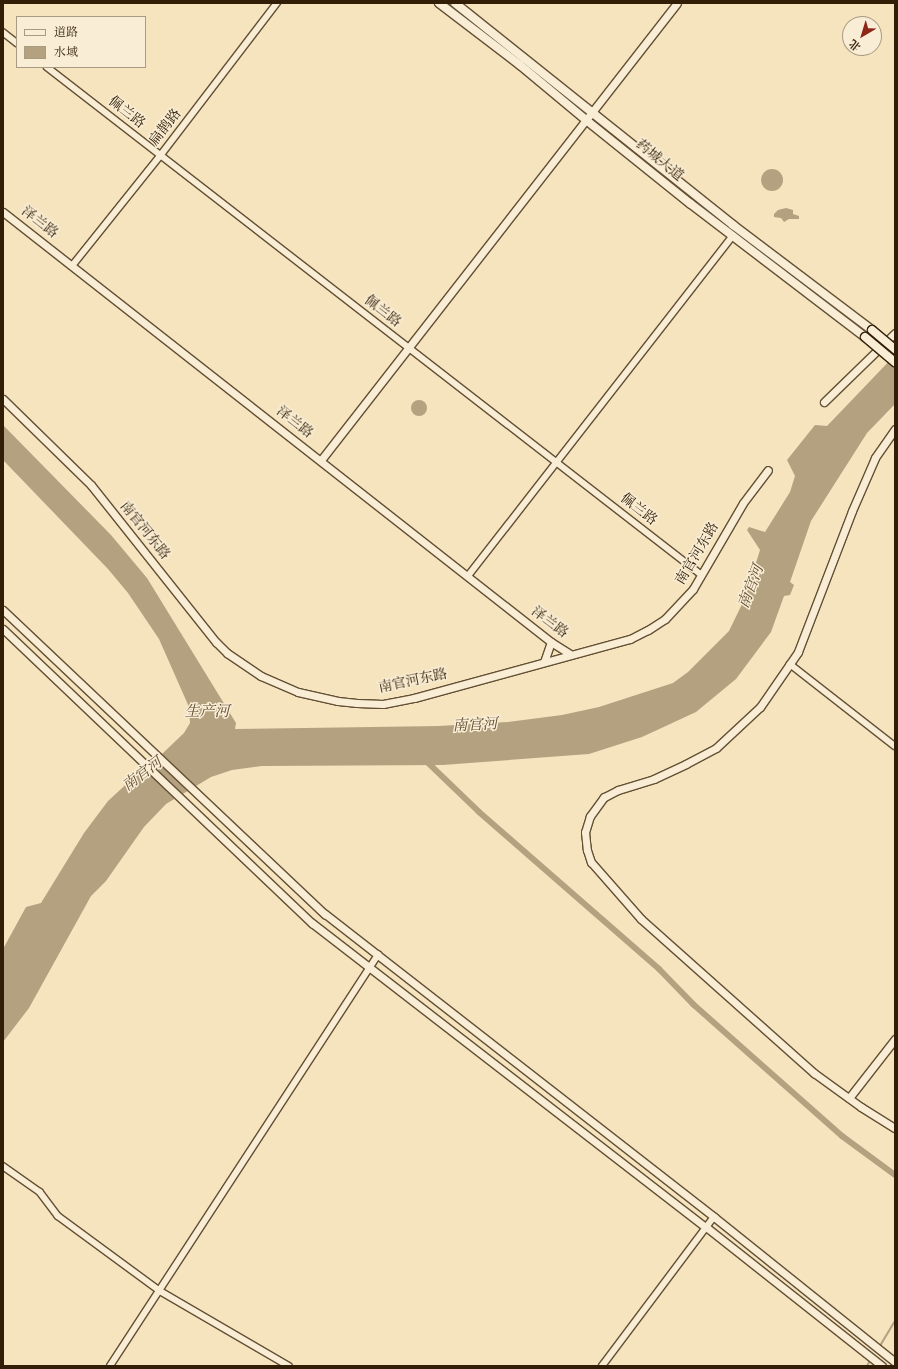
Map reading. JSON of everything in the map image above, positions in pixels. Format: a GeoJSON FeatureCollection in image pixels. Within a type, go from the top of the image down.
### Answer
{"type":"FeatureCollection","features":[{"type":"Feature","properties":{"kind":"main road","name":"药城大道"},"geometry":{"type":"LineString","coordinates":[[439,3],[520,65],[586,120],[895,362]]}},
{"type":"Feature","properties":{"kind":"main road","name":"药城大道"},"geometry":{"type":"LineString","coordinates":[[455,3],[733,225],[895,349]]}},
{"type":"Feature","properties":{"kind":"street","name":"扁鹊路"},"geometry":{"type":"LineString","coordinates":[[72,266],[160,156],[277,3]]}},
{"type":"Feature","properties":{"kind":"street"},"geometry":{"type":"LineString","coordinates":[[320,460],[677,3]]}},
{"type":"Feature","properties":{"kind":"street"},"geometry":{"type":"LineString","coordinates":[[3,32],[16,42]]}},
{"type":"Feature","properties":{"kind":"street","name":"佩兰路"},"geometry":{"type":"LineString","coordinates":[[48,68],[702,575]]}},
{"type":"Feature","properties":{"kind":"street","name":"泽兰路"},"geometry":{"type":"LineString","coordinates":[[3,212],[552,642],[570,654]]}},
{"type":"Feature","properties":{"kind":"street"},"geometry":{"type":"LineString","coordinates":[[468,576],[733,236]]}},
{"type":"Feature","properties":{"kind":"street"},"geometry":{"type":"LineString","coordinates":[[824,402],[895,333]]}},
{"type":"Feature","properties":{"kind":"street","name":"南官河东路"},"geometry":{"type":"LineString","coordinates":[[3,399],[91,485],[216,642],[242,665],[278,684],[298,692],[338,701],[383,704],[414,698],[570,654],[630,639],[648,630],[665,619],[694,589],[743,503],[768,470]]}},
{"type":"Feature","properties":{"kind":"street"},"geometry":{"type":"LineString","coordinates":[[895,429],[875,458],[852,511],[798,652],[760,707],[716,748],[654,779],[618,790],[604,797],[590,816],[585,832],[587,850],[591,862],[641,919],[814,1072],[849,1098],[895,1128]]}},
{"type":"Feature","properties":{"kind":"street"},"geometry":{"type":"LineString","coordinates":[[3,610],[325,914],[714,1217],[894,1362]]}},
{"type":"Feature","properties":{"kind":"street"},"geometry":{"type":"LineString","coordinates":[[3,629],[203,821],[312,923],[706,1227],[882,1366]]}},
{"type":"Feature","properties":{"kind":"street"},"geometry":{"type":"LineString","coordinates":[[544,662],[552,642]]}},
{"type":"Feature","properties":{"kind":"street"},"geometry":{"type":"LineString","coordinates":[[790,664],[895,746]]}},
{"type":"Feature","properties":{"kind":"street"},"geometry":{"type":"LineString","coordinates":[[110,1366],[378,954]]}},
{"type":"Feature","properties":{"kind":"street"},"geometry":{"type":"LineString","coordinates":[[849,1098],[895,1039]]}},
{"type":"Feature","properties":{"kind":"street"},"geometry":{"type":"LineString","coordinates":[[3,1166],[40,1192],[58,1216],[159,1290],[289,1366]]}},
{"type":"Feature","properties":{"kind":"street"},"geometry":{"type":"LineString","coordinates":[[602,1366],[714,1217]]}},
{"type":"Feature","properties":{"kind":"water"},"geometry":{"type":"Polygon","coordinates":[[[772,169],[780,172],[783,180],[780,188],[772,191],[764,188],[761,180],[764,172],[772,169]]]}},
{"type":"Feature","properties":{"kind":"water"},"geometry":{"type":"Polygon","coordinates":[[[786,208],[793,210],[793,214],[799,216],[799,219],[789,219],[784,222],[781,218],[774,217],[774,214],[778,210],[786,208]]]}},
{"type":"Feature","properties":{"kind":"water"},"geometry":{"type":"Polygon","coordinates":[[[895,355],[895,404],[867,433],[811,521],[790,582],[794,585],[790,595],[784,596],[771,632],[736,679],[696,712],[642,737],[589,754],[443,765],[262,766],[232,770],[211,777],[166,804],[144,827],[106,881],[91,896],[29,1008],[3,1042],[3,949],[26,907],[41,903],[84,833],[108,801],[134,777],[141,774],[184,733],[190,723],[189,707],[159,639],[128,593],[108,569],[3,460],[3,425],[111,535],[147,578],[236,723],[235,729],[439,726],[508,722],[562,715],[599,707],[673,683],[688,672],[729,631],[745,598],[760,550],[747,530],[749,527],[765,532],[790,492],[795,476],[787,460],[815,425],[827,426],[895,355]]]}},
{"type":"Feature","properties":{"kind":"water"},"geometry":{"type":"Polygon","coordinates":[[[419,400],[425,402],[427,408],[425,414],[419,416],[413,414],[411,408],[413,402],[419,400]]]}},
{"type":"Feature","properties":{"kind":"waterway"},"geometry":{"type":"LineString","coordinates":[[424,759],[479,812],[659,969],[694,1005],[842,1136],[895,1175]]}},
{"type":"Feature","properties":{"kind":"waterway"},"geometry":{"type":"LineString","coordinates":[[880,1346],[895,1321]]}},
{"type":"Feature","properties":{"kind":"waterway"},"geometry":{"type":"LineString","coordinates":[[867,1366],[871,1359]]}},
{"type":"Feature","properties":{"kind":"water label","name":"南官河"},"geometry":{"type":"Point","coordinates":[752,587]}},
{"type":"Feature","properties":{"kind":"water label","name":"生产河"},"geometry":{"type":"Point","coordinates":[207,713]}},
{"type":"Feature","properties":{"kind":"water label","name":"南官河"},"geometry":{"type":"Point","coordinates":[475,726]}},
{"type":"Feature","properties":{"kind":"water label","name":"南官河"},"geometry":{"type":"Point","coordinates":[143,775]}}]}
